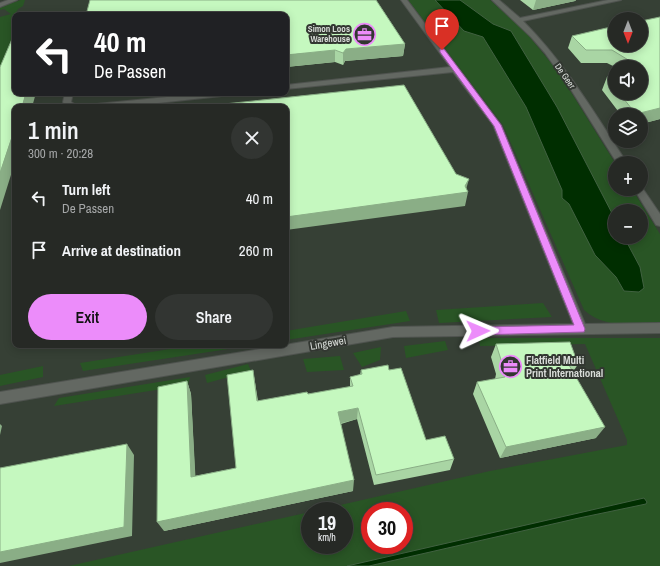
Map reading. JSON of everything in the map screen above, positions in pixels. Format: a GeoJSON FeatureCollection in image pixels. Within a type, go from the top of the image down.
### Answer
{"type":"FeatureCollection","features":[{"type":"Feature","properties":{"kind":"street"},"geometry":{"type":"LineString","coordinates":[[0,5],[14,0]]}},
{"type":"Feature","properties":{"kind":"street"},"geometry":{"type":"LineString","coordinates":[[404,0],[498,125],[581,329]]}},
{"type":"Feature","properties":{"kind":"street","name":"De Geer"},"geometry":{"type":"LineString","coordinates":[[494,0],[519,20],[540,43],[566,77],[617,156]]}},
{"type":"Feature","properties":{"kind":"street"},"geometry":{"type":"LineString","coordinates":[[519,20],[618,0]]}},
{"type":"Feature","properties":{"kind":"street"},"geometry":{"type":"LineString","coordinates":[[289,87],[456,69]]}},
{"type":"Feature","properties":{"kind":"street"},"geometry":{"type":"LineString","coordinates":[[126,104],[202,96]]}},
{"type":"Feature","properties":{"kind":"street"},"geometry":{"type":"LineString","coordinates":[[643,196],[660,222]]}},
{"type":"Feature","properties":{"kind":"street","name":"Lingewei"},"geometry":{"type":"LineString","coordinates":[[0,398],[393,332],[660,328]]}},
{"type":"Feature","properties":{"kind":"shaded area"},"geometry":{"type":"Polygon","coordinates":[[[0,0],[660,0],[660,506],[378,566],[0,566],[0,0]]]}},
{"type":"Feature","properties":{"kind":"shaded area"},"geometry":{"type":"Polygon","coordinates":[[[25,0],[23,6],[16,12],[12,12],[12,38],[0,71],[0,17],[11,14],[4,9],[0,10],[0,7],[25,0]]]}},
{"type":"Feature","properties":{"kind":"shaded area"},"geometry":{"type":"Polygon","coordinates":[[[408,0],[435,0],[464,31],[483,37],[526,107],[562,190],[562,198],[569,203],[595,255],[616,277],[624,291],[640,267],[628,244],[648,244],[648,215],[660,234],[660,323],[610,323],[592,316],[584,310],[503,125],[408,0]]]}},
{"type":"Feature","properties":{"kind":"shaded area"},"geometry":{"type":"Polygon","coordinates":[[[435,0],[460,0],[493,24],[511,31],[557,107],[608,205],[608,244],[628,244],[640,267],[644,288],[639,292],[624,291],[616,277],[595,255],[569,204],[562,198],[562,190],[526,107],[483,37],[464,31],[435,0]]]}},
{"type":"Feature","properties":{"kind":"shaded area"},"geometry":{"type":"Polygon","coordinates":[[[460,0],[490,0],[524,30],[564,81],[611,156],[608,156],[608,196],[636,196],[641,204],[608,204],[608,205],[557,107],[511,31],[493,24],[460,0]]]}},
{"type":"Feature","properties":{"kind":"shaded area"},"geometry":{"type":"Polygon","coordinates":[[[543,303],[552,317],[439,323],[436,310],[543,303]]]}},
{"type":"Feature","properties":{"kind":"shaded area"},"geometry":{"type":"Polygon","coordinates":[[[406,311],[410,321],[289,340],[289,330],[406,311]]]}},
{"type":"Feature","properties":{"kind":"shaded area"},"geometry":{"type":"Polygon","coordinates":[[[479,338],[660,338],[660,566],[369,566],[646,504],[644,498],[413,551],[413,502],[361,502],[361,554],[399,554],[347,566],[69,566],[301,514],[301,554],[353,554],[353,502],[490,471],[627,445],[627,440],[585,344],[480,346],[479,338]]]}},
{"type":"Feature","properties":{"kind":"shaded area"},"geometry":{"type":"Polygon","coordinates":[[[445,341],[448,350],[406,358],[404,346],[445,341]]]}},
{"type":"Feature","properties":{"kind":"shaded area"},"geometry":{"type":"Polygon","coordinates":[[[381,347],[380,360],[362,367],[353,353],[381,347]]]}},
{"type":"Feature","properties":{"kind":"shaded area"},"geometry":{"type":"Polygon","coordinates":[[[177,348],[235,348],[83,371],[80,363],[177,348]]]}},
{"type":"Feature","properties":{"kind":"shaded area"},"geometry":{"type":"Polygon","coordinates":[[[340,356],[344,370],[307,372],[303,359],[340,356]]]}},
{"type":"Feature","properties":{"kind":"shaded area"},"geometry":{"type":"Polygon","coordinates":[[[248,364],[251,371],[207,383],[205,375],[248,364]]]}},
{"type":"Feature","properties":{"kind":"shaded area"},"geometry":{"type":"Polygon","coordinates":[[[43,366],[43,377],[0,386],[0,375],[43,366]]]}},
{"type":"Feature","properties":{"kind":"shaded area"},"geometry":{"type":"Polygon","coordinates":[[[190,377],[188,385],[54,406],[59,398],[190,377]]]}},
{"type":"Feature","properties":{"kind":"shaded area"},"geometry":{"type":"Polygon","coordinates":[[[644,498],[647,502],[646,504],[369,566],[347,566],[399,554],[413,554],[413,551],[644,498]]]}},
{"type":"Feature","properties":{"kind":"building"},"geometry":{"type":"Polygon","coordinates":[[[90,0],[376,0],[405,44],[346,49],[343,53],[335,50],[289,55],[289,12],[87,12],[90,0]]]}},
{"type":"Feature","properties":{"kind":"building"},"geometry":{"type":"Polygon","coordinates":[[[660,17],[660,108],[648,111],[648,108],[631,108],[625,100],[648,100],[648,60],[628,60],[615,52],[648,52],[648,20],[660,17]]]}},
{"type":"Feature","properties":{"kind":"building"},"geometry":{"type":"Polygon","coordinates":[[[608,28],[608,50],[586,50],[572,36],[608,28]]]}},
{"type":"Feature","properties":{"kind":"building"},"geometry":{"type":"Polygon","coordinates":[[[12,39],[12,96],[25,96],[23,104],[12,104],[12,137],[0,173],[0,67],[12,39]]]}},
{"type":"Feature","properties":{"kind":"building"},"geometry":{"type":"Polygon","coordinates":[[[404,85],[456,174],[469,179],[465,186],[468,192],[289,217],[289,104],[224,104],[404,85]]]}},
{"type":"Feature","properties":{"kind":"building"},"geometry":{"type":"Polygon","coordinates":[[[570,342],[578,364],[569,365],[605,427],[506,447],[477,382],[505,377],[500,366],[503,366],[496,344],[570,342]]]}},
{"type":"Feature","properties":{"kind":"building"},"geometry":{"type":"Polygon","coordinates":[[[388,365],[389,370],[401,368],[426,440],[445,436],[454,459],[376,475],[358,408],[338,412],[354,480],[157,522],[158,387],[187,381],[191,477],[236,468],[227,375],[253,370],[257,401],[353,386],[350,377],[362,374],[361,370],[388,365]]]}},
{"type":"Feature","properties":{"kind":"building"},"geometry":{"type":"Polygon","coordinates":[[[127,444],[124,527],[0,552],[0,468],[127,444]]]}},
{"type":"Feature","properties":{"kind":"place","name":"Simon Loos Warehouse"},"geometry":{"type":"Point","coordinates":[365,34]}},
{"type":"Feature","properties":{"kind":"place","name":"Flatfield Multi Print International"},"geometry":{"type":"Point","coordinates":[510,366]}},
{"type":"Feature","properties":{"kind":"route"},"geometry":{"type":"LineString","coordinates":[[442,50],[498,125],[581,329],[478,331]]}}]}
